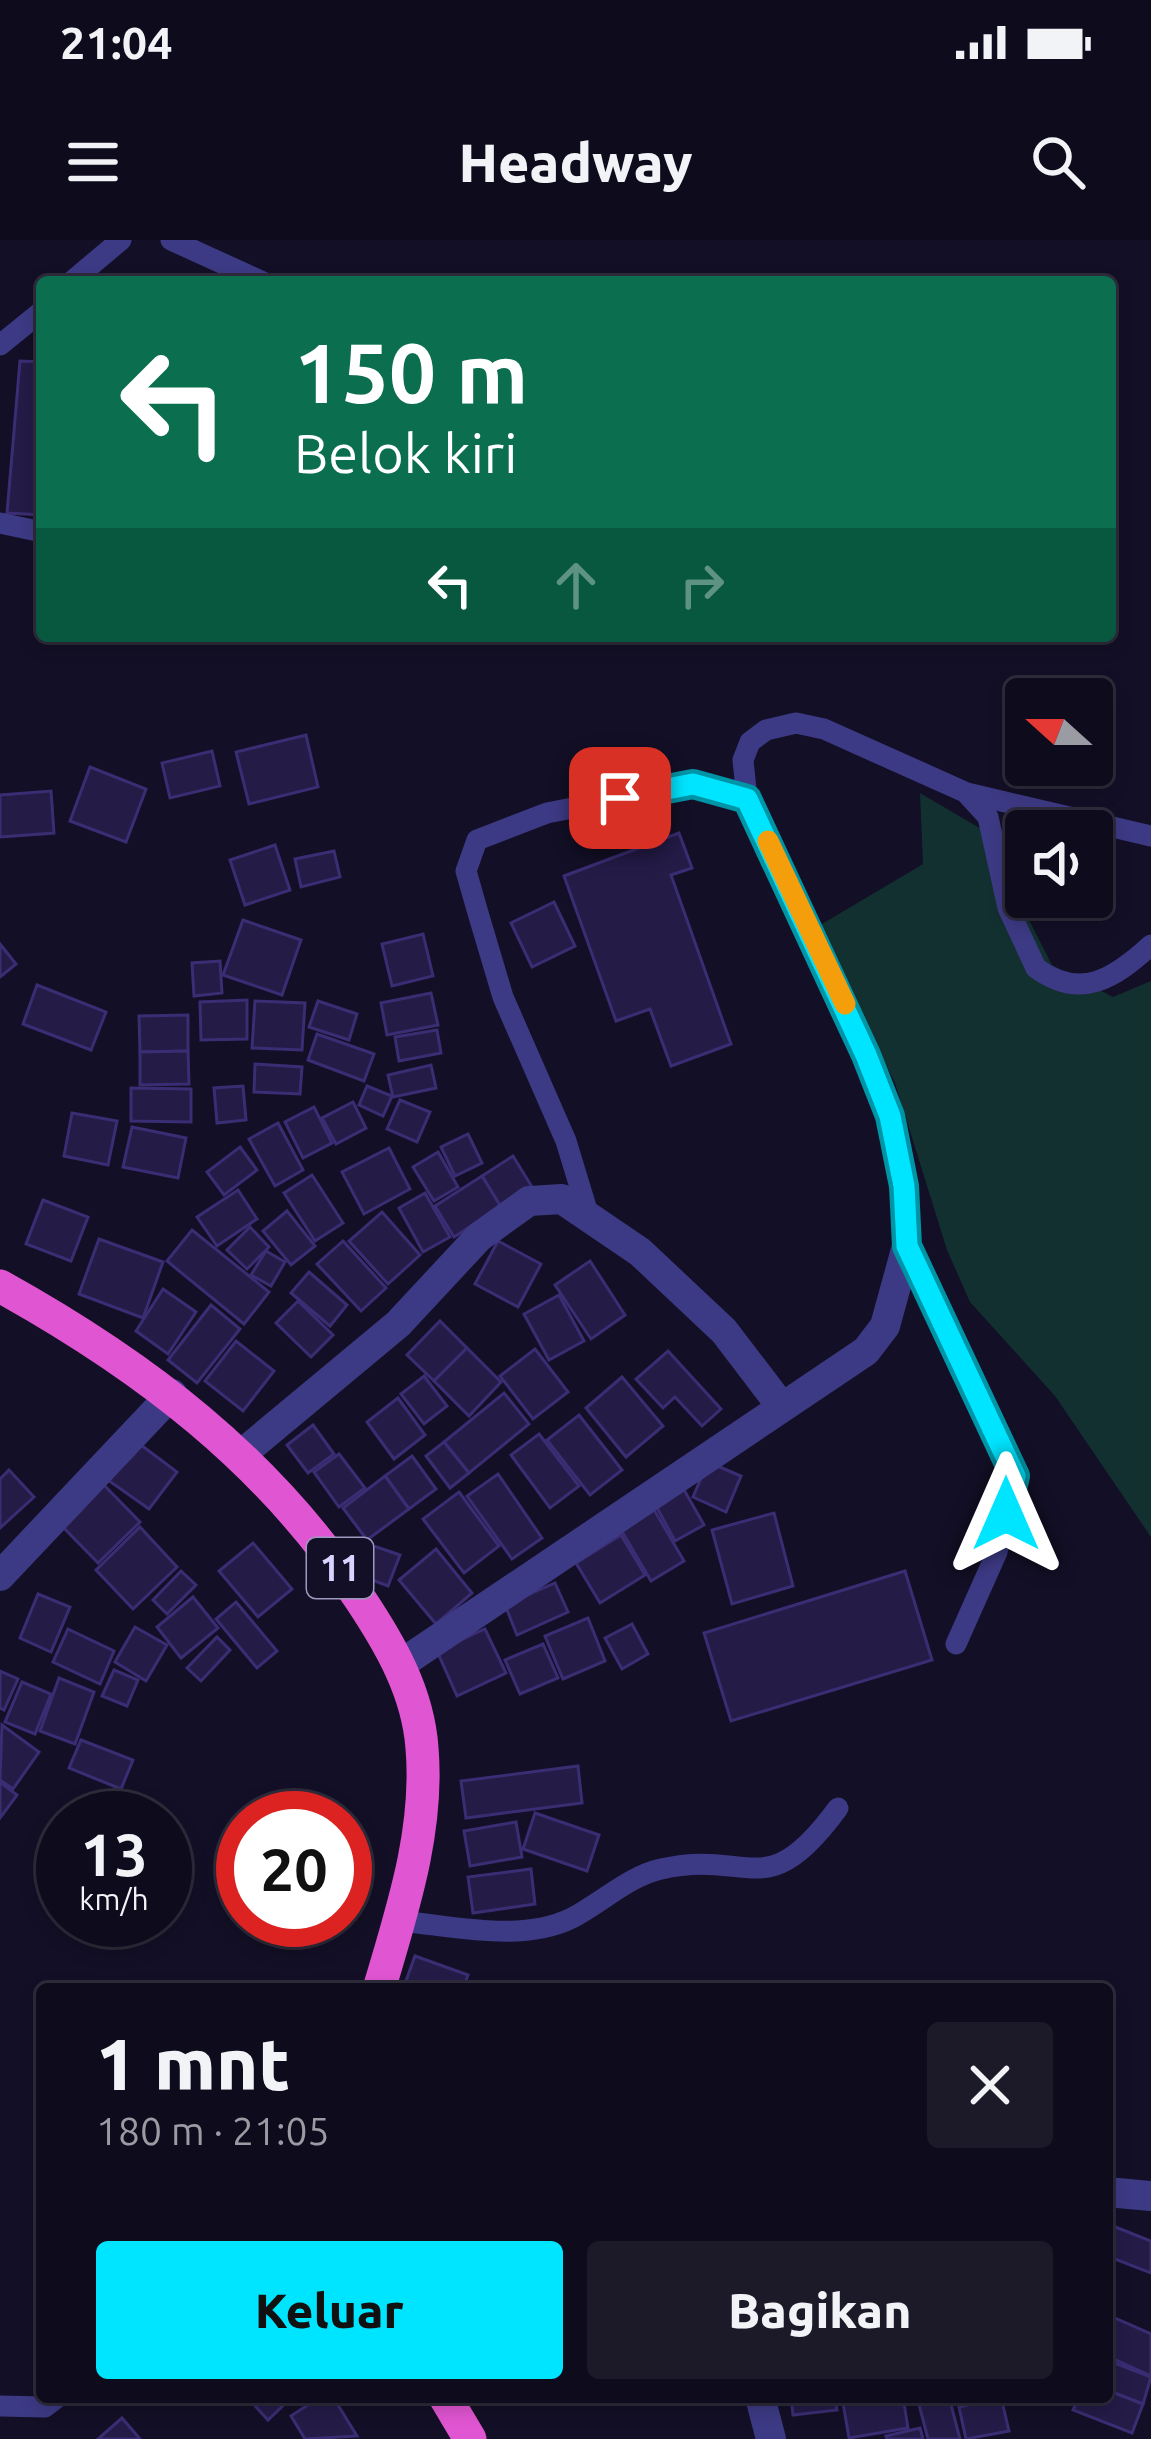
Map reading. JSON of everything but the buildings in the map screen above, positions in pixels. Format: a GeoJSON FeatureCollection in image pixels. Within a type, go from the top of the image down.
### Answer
{"type":"FeatureCollection","features":[{"type":"Feature","properties":{"kind":"highway","name":"11"},"geometry":{"type":"LineString","coordinates":[[0,1286],[91,1336],[243,1453],[321,1539],[401,1664],[422,1744],[423,1820],[382,1983]]}},
{"type":"Feature","properties":{"kind":"highway"},"geometry":{"type":"LineString","coordinates":[[449,2403],[470,2439]]}},
{"type":"Feature","properties":{"kind":"street"},"geometry":{"type":"LineString","coordinates":[[243,1453],[398,1324],[479,1237],[529,1201],[562,1199],[640,1252],[724,1331],[782,1407]]}},
{"type":"Feature","properties":{"kind":"street"},"geometry":{"type":"LineString","coordinates":[[401,1664],[876,1339],[896,1298],[907,1246]]}},
{"type":"Feature","properties":{"kind":"street"},"geometry":{"type":"LineString","coordinates":[[0,1576],[172,1394]]}},
{"type":"Feature","properties":{"kind":"street"},"geometry":{"type":"LineString","coordinates":[[1113,2193],[1151,2196]]}},
{"type":"Feature","properties":{"kind":"street"},"geometry":{"type":"LineString","coordinates":[[762,2403],[771,2439]]}},
{"type":"Feature","properties":{"kind":"lane"},"geometry":{"type":"LineString","coordinates":[[77,276],[121,240]]}},
{"type":"Feature","properties":{"kind":"lane"},"geometry":{"type":"LineString","coordinates":[[170,240],[249,276]]}},
{"type":"Feature","properties":{"kind":"lane"},"geometry":{"type":"LineString","coordinates":[[0,346],[36,316]]}},
{"type":"Feature","properties":{"kind":"lane"},"geometry":{"type":"LineString","coordinates":[[0,523],[36,531]]}},
{"type":"Feature","properties":{"kind":"lane"},"geometry":{"type":"LineString","coordinates":[[956,1645],[997,1552],[1015,1476],[907,1246],[904,1186],[890,1116],[830,970],[747,799],[743,760],[750,742],[766,730],[796,723],[824,729],[967,794],[1151,836]]}},
{"type":"Feature","properties":{"kind":"lane"},"geometry":{"type":"LineString","coordinates":[[590,1221],[566,1141],[503,997],[466,871],[477,840],[548,812],[693,784],[747,799]]}},
{"type":"Feature","properties":{"kind":"lane"},"geometry":{"type":"LineString","coordinates":[[967,794],[988,817],[1008,908],[1036,968],[1078,987],[1102,982],[1151,945]]}},
{"type":"Feature","properties":{"kind":"lane"},"geometry":{"type":"LineString","coordinates":[[399,1921],[512,1931],[546,1929],[661,1869],[738,1870],[786,1862],[810,1846],[838,1808]]}},
{"type":"Feature","properties":{"kind":"lane"},"geometry":{"type":"LineString","coordinates":[[0,2406],[45,2407],[50,2403]]}},
{"type":"Feature","properties":{"kind":"green space"},"geometry":{"type":"Polygon","coordinates":[[[920,793],[983,830],[1005,873],[1005,918],[1028,918],[1052,965],[1113,997],[1151,981],[1151,1537],[1055,1396],[970,1302],[947,1250],[895,1083],[817,927],[923,864],[920,793]]]}},
{"type":"Feature","properties":{"kind":"slow traffic"},"geometry":{"type":"LineString","coordinates":[[768,841],[845,1004]]}},
{"type":"Feature","properties":{"kind":"route"},"geometry":{"type":"LineString","coordinates":[[620,798],[693,784],[747,799],[830,970],[890,1116],[904,1186],[907,1246],[1015,1476],[1006,1514]]}}]}
